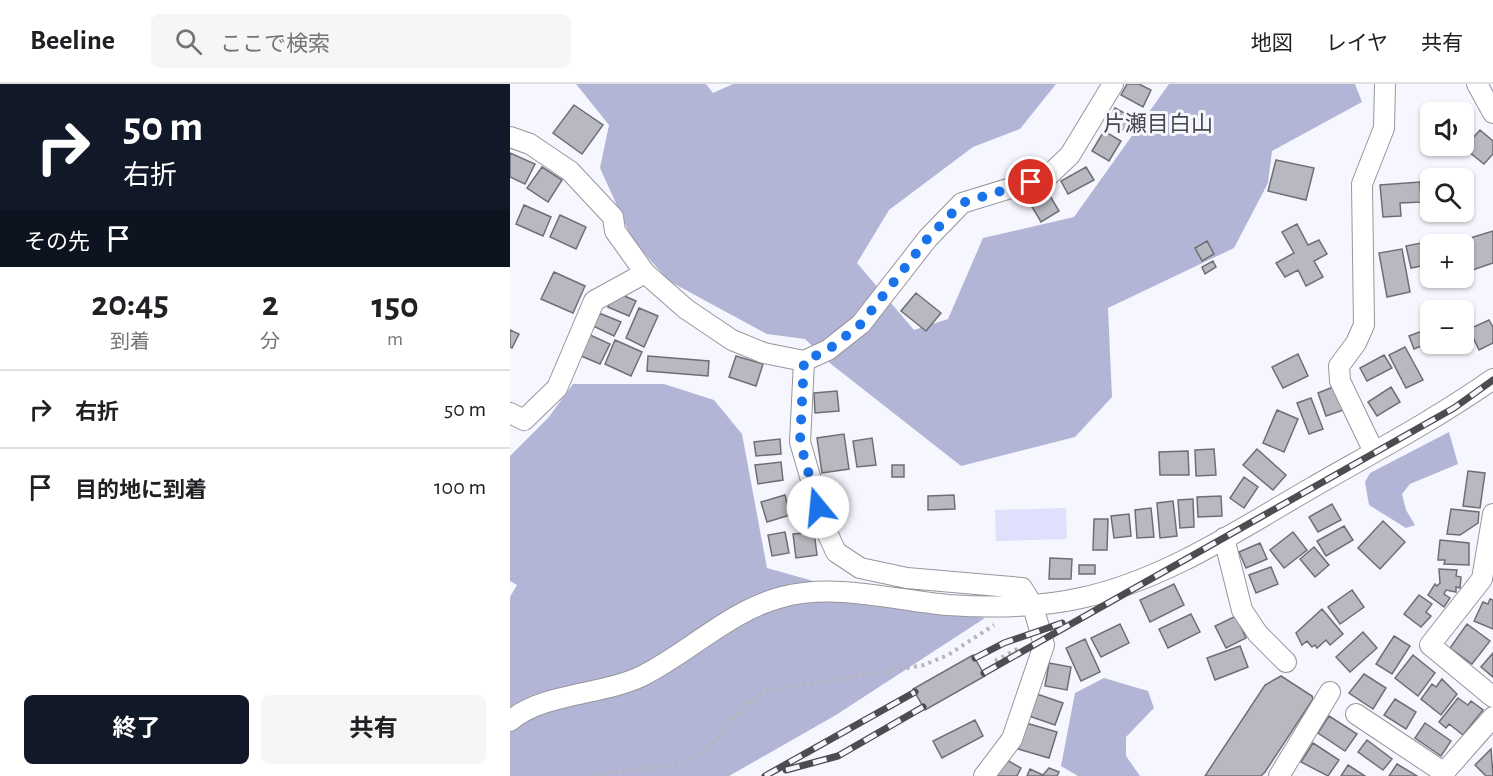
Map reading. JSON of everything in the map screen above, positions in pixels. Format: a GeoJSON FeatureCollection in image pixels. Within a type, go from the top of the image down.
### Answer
{"type":"FeatureCollection","features":[{"type":"Feature","properties":{"kind":"street"},"geometry":{"type":"LineString","coordinates":[[510,137],[530,144],[570,171],[613,218],[615,231],[645,273],[686,309],[732,340],[764,353],[804,361],[828,350],[861,324],[928,238],[962,203],[1047,177],[1070,155],[1113,84]]}},
{"type":"Feature","properties":{"kind":"street"},"geometry":{"type":"LineString","coordinates":[[1374,452],[1340,381],[1339,366],[1356,343],[1364,325],[1362,184],[1384,128],[1385,84]]}},
{"type":"Feature","properties":{"kind":"street"},"geometry":{"type":"LineString","coordinates":[[1477,84],[1493,113]]}},
{"type":"Feature","properties":{"kind":"street"},"geometry":{"type":"LineString","coordinates":[[510,413],[524,420],[557,388],[594,301],[645,273]]}},
{"type":"Feature","properties":{"kind":"street"},"geometry":{"type":"LineString","coordinates":[[804,361],[800,442],[825,528],[836,552],[860,568],[907,578],[1022,588],[1024,607],[1044,645],[1012,739],[984,776]]}},
{"type":"Feature","properties":{"kind":"street"},"geometry":{"type":"LineString","coordinates":[[510,721],[543,704],[610,688],[642,676],[719,627],[758,606],[783,597],[840,592],[947,604],[1024,607],[1079,599],[1126,586],[1224,538],[1456,405],[1493,379]]}},
{"type":"Feature","properties":{"kind":"street"},"geometry":{"type":"LineString","coordinates":[[1493,514],[1482,579],[1431,645],[1493,698]]}},
{"type":"Feature","properties":{"kind":"street"},"geometry":{"type":"LineString","coordinates":[[1224,538],[1242,610],[1258,634],[1286,662]]}},
{"type":"Feature","properties":{"kind":"street"},"geometry":{"type":"LineString","coordinates":[[1286,774],[1330,692]]}},
{"type":"Feature","properties":{"kind":"street"},"geometry":{"type":"LineString","coordinates":[[1356,714],[1442,774],[1491,723]]}},
{"type":"Feature","properties":{"kind":"path"},"geometry":{"type":"LineString","coordinates":[[585,776],[675,765],[699,755],[714,742],[743,706],[763,692],[924,665],[956,650],[1024,607]]}},
{"type":"Feature","properties":{"kind":"path"},"geometry":{"type":"LineString","coordinates":[[995,661],[1019,648]]}},
{"type":"Feature","properties":{"kind":"shaded area"},"geometry":{"type":"Polygon","coordinates":[[[576,84],[706,84],[713,93],[733,84],[1056,84],[1020,129],[973,147],[889,210],[857,263],[914,330],[948,319],[983,238],[1074,217],[1169,84],[1355,84],[1362,102],[1272,151],[1268,183],[1234,248],[1108,308],[1112,397],[1075,437],[961,466],[831,364],[805,339],[767,334],[669,281],[633,241],[600,168],[609,125],[576,84]]]}},
{"type":"Feature","properties":{"kind":"shaded area"},"geometry":{"type":"Polygon","coordinates":[[[573,384],[664,384],[714,400],[742,434],[767,568],[895,604],[985,618],[836,715],[729,776],[510,776],[510,597],[517,585],[510,581],[510,456],[548,418],[573,384]]]}},
{"type":"Feature","properties":{"kind":"shaded area"},"geometry":{"type":"Polygon","coordinates":[[[1449,432],[1458,464],[1410,484],[1402,494],[1406,510],[1415,525],[1406,528],[1369,505],[1365,482],[1370,473],[1449,432]]]}},
{"type":"Feature","properties":{"kind":"shaded area"},"geometry":{"type":"Polygon","coordinates":[[[1066,508],[1067,539],[996,541],[995,510],[1066,508]]]}},
{"type":"Feature","properties":{"kind":"shaded area"},"geometry":{"type":"Polygon","coordinates":[[[1104,678],[1148,691],[1154,708],[1126,737],[1126,756],[1140,776],[1078,776],[1061,766],[1075,693],[1104,678]]]}},
{"type":"Feature","properties":{"kind":"building"},"geometry":{"type":"Polygon","coordinates":[[[1127,84],[1139,84],[1151,90],[1143,107],[1121,95],[1127,84]]]}},
{"type":"Feature","properties":{"kind":"building"},"geometry":{"type":"Polygon","coordinates":[[[574,105],[603,125],[582,154],[553,133],[574,105]]]}},
{"type":"Feature","properties":{"kind":"building"},"geometry":{"type":"Polygon","coordinates":[[[1115,108],[1137,120],[1130,133],[1107,122],[1115,108]]]}},
{"type":"Feature","properties":{"kind":"building"},"geometry":{"type":"Polygon","coordinates":[[[1480,130],[1493,141],[1493,154],[1484,164],[1474,156],[1474,137],[1480,130]]]}},
{"type":"Feature","properties":{"kind":"building"},"geometry":{"type":"Polygon","coordinates":[[[1104,131],[1121,141],[1109,161],[1092,151],[1104,131]]]}},
{"type":"Feature","properties":{"kind":"building"},"geometry":{"type":"Polygon","coordinates":[[[510,153],[535,164],[525,184],[510,177],[510,153]]]}},
{"type":"Feature","properties":{"kind":"building"},"geometry":{"type":"Polygon","coordinates":[[[1276,160],[1314,168],[1306,200],[1268,191],[1276,160]]]}},
{"type":"Feature","properties":{"kind":"building"},"geometry":{"type":"Polygon","coordinates":[[[542,167],[562,180],[548,202],[527,188],[542,167]]]}},
{"type":"Feature","properties":{"kind":"building"},"geometry":{"type":"Polygon","coordinates":[[[1086,167],[1094,180],[1068,194],[1061,181],[1086,167]]]}},
{"type":"Feature","properties":{"kind":"building"},"geometry":{"type":"Polygon","coordinates":[[[1420,182],[1420,202],[1400,203],[1401,216],[1383,217],[1380,185],[1420,182]]]}},
{"type":"Feature","properties":{"kind":"building"},"geometry":{"type":"Polygon","coordinates":[[[1043,184],[1059,211],[1041,222],[1025,195],[1043,184]]]}},
{"type":"Feature","properties":{"kind":"building"},"geometry":{"type":"Polygon","coordinates":[[[524,205],[551,217],[543,236],[516,224],[524,205]]]}},
{"type":"Feature","properties":{"kind":"building"},"geometry":{"type":"Polygon","coordinates":[[[560,215],[586,227],[576,249],[550,237],[560,215]]]}},
{"type":"Feature","properties":{"kind":"building"},"geometry":{"type":"Polygon","coordinates":[[[1297,224],[1308,245],[1319,240],[1327,254],[1314,261],[1323,277],[1306,286],[1298,270],[1285,277],[1276,263],[1294,253],[1282,232],[1297,224]]]}},
{"type":"Feature","properties":{"kind":"building"},"geometry":{"type":"Polygon","coordinates":[[[1493,231],[1493,263],[1474,270],[1474,237],[1493,231]]]}},
{"type":"Feature","properties":{"kind":"building"},"geometry":{"type":"Polygon","coordinates":[[[1207,241],[1214,254],[1202,261],[1195,248],[1207,241]]]}},
{"type":"Feature","properties":{"kind":"building"},"geometry":{"type":"Polygon","coordinates":[[[1420,243],[1420,266],[1411,268],[1406,246],[1420,243]]]}},
{"type":"Feature","properties":{"kind":"building"},"geometry":{"type":"Polygon","coordinates":[[[1402,249],[1410,292],[1387,297],[1379,253],[1402,249]]]}},
{"type":"Feature","properties":{"kind":"building"},"geometry":{"type":"Polygon","coordinates":[[[1213,261],[1216,267],[1205,274],[1202,267],[1213,261]]]}},
{"type":"Feature","properties":{"kind":"building"},"geometry":{"type":"Polygon","coordinates":[[[554,272],[585,286],[573,313],[541,299],[554,272]]]}},
{"type":"Feature","properties":{"kind":"building"},"geometry":{"type":"Polygon","coordinates":[[[615,292],[636,301],[629,316],[608,307],[615,292]]]}},
{"type":"Feature","properties":{"kind":"building"},"geometry":{"type":"Polygon","coordinates":[[[916,293],[941,313],[926,331],[901,311],[916,293]]]}},
{"type":"Feature","properties":{"kind":"building"},"geometry":{"type":"Polygon","coordinates":[[[639,308],[658,316],[644,347],[626,338],[639,308]]]}},
{"type":"Feature","properties":{"kind":"building"},"geometry":{"type":"Polygon","coordinates":[[[599,313],[621,322],[614,336],[593,326],[599,313]]]}},
{"type":"Feature","properties":{"kind":"building"},"geometry":{"type":"Polygon","coordinates":[[[1489,320],[1493,327],[1493,343],[1479,350],[1474,340],[1474,327],[1489,320]]]}},
{"type":"Feature","properties":{"kind":"building"},"geometry":{"type":"Polygon","coordinates":[[[510,330],[519,334],[512,348],[510,347],[510,330]]]}},
{"type":"Feature","properties":{"kind":"building"},"geometry":{"type":"Polygon","coordinates":[[[1420,332],[1420,347],[1414,349],[1409,336],[1420,332]]]}},
{"type":"Feature","properties":{"kind":"building"},"geometry":{"type":"Polygon","coordinates":[[[588,334],[610,344],[600,364],[579,355],[588,334]]]}},
{"type":"Feature","properties":{"kind":"building"},"geometry":{"type":"Polygon","coordinates":[[[615,340],[642,352],[631,376],[605,364],[615,340]]]}},
{"type":"Feature","properties":{"kind":"building"},"geometry":{"type":"Polygon","coordinates":[[[1405,347],[1423,380],[1406,388],[1389,355],[1405,347]]]}},
{"type":"Feature","properties":{"kind":"building"},"geometry":{"type":"Polygon","coordinates":[[[1298,354],[1308,376],[1283,388],[1272,367],[1298,354]]]}},
{"type":"Feature","properties":{"kind":"building"},"geometry":{"type":"Polygon","coordinates":[[[1384,355],[1392,368],[1367,381],[1360,368],[1384,355]]]}},
{"type":"Feature","properties":{"kind":"building"},"geometry":{"type":"Polygon","coordinates":[[[648,356],[709,361],[708,376],[647,371],[648,356]]]}},
{"type":"Feature","properties":{"kind":"building"},"geometry":{"type":"Polygon","coordinates":[[[736,356],[763,364],[756,386],[729,377],[736,356]]]}},
{"type":"Feature","properties":{"kind":"building"},"geometry":{"type":"Polygon","coordinates":[[[1338,385],[1346,409],[1326,416],[1318,393],[1338,385]]]}},
{"type":"Feature","properties":{"kind":"building"},"geometry":{"type":"Polygon","coordinates":[[[1391,387],[1400,402],[1377,416],[1368,402],[1391,387]]]}},
{"type":"Feature","properties":{"kind":"building"},"geometry":{"type":"Polygon","coordinates":[[[837,391],[839,411],[815,413],[814,393],[837,391]]]}},
{"type":"Feature","properties":{"kind":"building"},"geometry":{"type":"Polygon","coordinates":[[[1311,398],[1323,429],[1309,434],[1297,403],[1311,398]]]}},
{"type":"Feature","properties":{"kind":"building"},"geometry":{"type":"Polygon","coordinates":[[[1277,410],[1298,419],[1284,452],[1263,443],[1277,410]]]}},
{"type":"Feature","properties":{"kind":"building"},"geometry":{"type":"Polygon","coordinates":[[[844,434],[849,469],[822,473],[817,438],[844,434]]]}},
{"type":"Feature","properties":{"kind":"building"},"geometry":{"type":"Polygon","coordinates":[[[872,438],[876,465],[857,467],[853,441],[872,438]]]}},
{"type":"Feature","properties":{"kind":"building"},"geometry":{"type":"Polygon","coordinates":[[[780,439],[781,454],[756,456],[754,442],[780,439]]]}},
{"type":"Feature","properties":{"kind":"building"},"geometry":{"type":"Polygon","coordinates":[[[1214,449],[1216,475],[1196,476],[1195,450],[1214,449]]]}},
{"type":"Feature","properties":{"kind":"building"},"geometry":{"type":"Polygon","coordinates":[[[1257,449],[1286,475],[1273,490],[1243,465],[1257,449]]]}},
{"type":"Feature","properties":{"kind":"building"},"geometry":{"type":"Polygon","coordinates":[[[1188,451],[1189,475],[1160,475],[1159,452],[1188,451]]]}},
{"type":"Feature","properties":{"kind":"building"},"geometry":{"type":"Polygon","coordinates":[[[781,462],[783,480],[758,484],[755,465],[781,462]]]}},
{"type":"Feature","properties":{"kind":"building"},"geometry":{"type":"Polygon","coordinates":[[[892,465],[904,465],[904,477],[892,477],[892,465]]]}},
{"type":"Feature","properties":{"kind":"building"},"geometry":{"type":"Polygon","coordinates":[[[1468,471],[1485,473],[1480,508],[1463,506],[1468,471]]]}},
{"type":"Feature","properties":{"kind":"building"},"geometry":{"type":"Polygon","coordinates":[[[1244,477],[1258,487],[1244,508],[1230,498],[1244,477]]]}},
{"type":"Feature","properties":{"kind":"building"},"geometry":{"type":"Polygon","coordinates":[[[785,495],[790,515],[767,522],[761,502],[785,495]]]}},
{"type":"Feature","properties":{"kind":"building"},"geometry":{"type":"Polygon","coordinates":[[[954,495],[955,509],[928,510],[928,496],[954,495]]]}},
{"type":"Feature","properties":{"kind":"building"},"geometry":{"type":"Polygon","coordinates":[[[1221,496],[1222,516],[1198,517],[1197,497],[1221,496]]]}},
{"type":"Feature","properties":{"kind":"building"},"geometry":{"type":"Polygon","coordinates":[[[1193,499],[1194,527],[1180,528],[1178,500],[1193,499]]]}},
{"type":"Feature","properties":{"kind":"building"},"geometry":{"type":"Polygon","coordinates":[[[1173,501],[1177,536],[1160,538],[1157,503],[1173,501]]]}},
{"type":"Feature","properties":{"kind":"building"},"geometry":{"type":"Polygon","coordinates":[[[1332,504],[1341,520],[1318,532],[1309,517],[1332,504]]]}},
{"type":"Feature","properties":{"kind":"building"},"geometry":{"type":"Polygon","coordinates":[[[1151,508],[1154,537],[1137,538],[1135,510],[1151,508]]]}},
{"type":"Feature","properties":{"kind":"building"},"geometry":{"type":"Polygon","coordinates":[[[1451,509],[1479,512],[1478,523],[1460,535],[1447,534],[1451,509]]]}},
{"type":"Feature","properties":{"kind":"building"},"geometry":{"type":"Polygon","coordinates":[[[1129,514],[1131,536],[1114,538],[1111,516],[1129,514]]]}},
{"type":"Feature","properties":{"kind":"building"},"geometry":{"type":"Polygon","coordinates":[[[1094,519],[1108,519],[1107,550],[1093,550],[1094,519]]]}},
{"type":"Feature","properties":{"kind":"building"},"geometry":{"type":"Polygon","coordinates":[[[1383,521],[1405,542],[1380,569],[1358,548],[1383,521]]]}},
{"type":"Feature","properties":{"kind":"building"},"geometry":{"type":"Polygon","coordinates":[[[1344,526],[1353,540],[1326,556],[1317,541],[1344,526]]]}},
{"type":"Feature","properties":{"kind":"building"},"geometry":{"type":"Polygon","coordinates":[[[785,532],[789,553],[772,556],[768,535],[785,532]]]}},
{"type":"Feature","properties":{"kind":"building"},"geometry":{"type":"Polygon","coordinates":[[[814,532],[817,555],[796,558],[793,534],[814,532]]]}},
{"type":"Feature","properties":{"kind":"building"},"geometry":{"type":"Polygon","coordinates":[[[1293,532],[1307,550],[1284,568],[1270,550],[1293,532]]]}},
{"type":"Feature","properties":{"kind":"building"},"geometry":{"type":"Polygon","coordinates":[[[1440,540],[1469,543],[1469,565],[1444,564],[1445,560],[1438,560],[1440,540]]]}},
{"type":"Feature","properties":{"kind":"building"},"geometry":{"type":"Polygon","coordinates":[[[1260,543],[1267,559],[1246,568],[1239,552],[1260,543]]]}},
{"type":"Feature","properties":{"kind":"building"},"geometry":{"type":"Polygon","coordinates":[[[1314,547],[1329,565],[1315,577],[1300,559],[1314,547]]]}},
{"type":"Feature","properties":{"kind":"building"},"geometry":{"type":"Polygon","coordinates":[[[1050,558],[1072,559],[1071,579],[1049,579],[1050,558]]]}},
{"type":"Feature","properties":{"kind":"building"},"geometry":{"type":"Polygon","coordinates":[[[1079,565],[1095,565],[1095,574],[1079,574],[1079,565]]]}},
{"type":"Feature","properties":{"kind":"building"},"geometry":{"type":"Polygon","coordinates":[[[1271,567],[1278,584],[1256,593],[1249,575],[1271,567]]]}},
{"type":"Feature","properties":{"kind":"building"},"geometry":{"type":"Polygon","coordinates":[[[1439,569],[1457,570],[1456,576],[1461,577],[1460,588],[1456,587],[1456,592],[1446,590],[1444,594],[1450,598],[1444,607],[1428,595],[1435,584],[1437,586],[1440,583],[1439,569]]]}},
{"type":"Feature","properties":{"kind":"building"},"geometry":{"type":"Polygon","coordinates":[[[1174,584],[1184,605],[1150,622],[1140,600],[1174,584]]]}},
{"type":"Feature","properties":{"kind":"building"},"geometry":{"type":"Polygon","coordinates":[[[1352,590],[1364,607],[1340,624],[1328,607],[1352,590]]]}},
{"type":"Feature","properties":{"kind":"building"},"geometry":{"type":"Polygon","coordinates":[[[1419,595],[1432,604],[1426,612],[1431,616],[1421,627],[1404,614],[1419,595]]]}},
{"type":"Feature","properties":{"kind":"building"},"geometry":{"type":"Polygon","coordinates":[[[1490,599],[1493,600],[1493,629],[1474,621],[1483,602],[1488,604],[1490,599]]]}},
{"type":"Feature","properties":{"kind":"building"},"geometry":{"type":"Polygon","coordinates":[[[1322,609],[1343,634],[1330,645],[1326,640],[1317,648],[1315,645],[1312,647],[1307,641],[1302,645],[1296,633],[1322,609]]]}},
{"type":"Feature","properties":{"kind":"building"},"geometry":{"type":"Polygon","coordinates":[[[1191,614],[1200,632],[1168,648],[1159,629],[1191,614]]]}},
{"type":"Feature","properties":{"kind":"building"},"geometry":{"type":"Polygon","coordinates":[[[1236,616],[1246,638],[1226,648],[1215,626],[1236,616]]]}},
{"type":"Feature","properties":{"kind":"building"},"geometry":{"type":"Polygon","coordinates":[[[1120,624],[1129,643],[1101,657],[1091,638],[1120,624]]]}},
{"type":"Feature","properties":{"kind":"building"},"geometry":{"type":"Polygon","coordinates":[[[1467,624],[1490,641],[1472,664],[1450,648],[1467,624]]]}},
{"type":"Feature","properties":{"kind":"building"},"geometry":{"type":"Polygon","coordinates":[[[1363,632],[1377,648],[1350,672],[1336,657],[1363,632]]]}},
{"type":"Feature","properties":{"kind":"building"},"geometry":{"type":"Polygon","coordinates":[[[1394,636],[1410,646],[1392,674],[1376,664],[1394,636]]]}},
{"type":"Feature","properties":{"kind":"building"},"geometry":{"type":"Polygon","coordinates":[[[1085,639],[1100,672],[1081,681],[1066,648],[1085,639]]]}},
{"type":"Feature","properties":{"kind":"building"},"geometry":{"type":"Polygon","coordinates":[[[1240,646],[1248,667],[1215,680],[1207,658],[1240,646]]]}},
{"type":"Feature","properties":{"kind":"building"},"geometry":{"type":"Polygon","coordinates":[[[1493,653],[1493,677],[1481,667],[1493,653]]]}},
{"type":"Feature","properties":{"kind":"building"},"geometry":{"type":"Polygon","coordinates":[[[973,655],[985,676],[925,710],[913,689],[973,655]]]}},
{"type":"Feature","properties":{"kind":"building"},"geometry":{"type":"Polygon","coordinates":[[[1413,655],[1435,673],[1418,696],[1395,678],[1413,655]]]}},
{"type":"Feature","properties":{"kind":"building"},"geometry":{"type":"Polygon","coordinates":[[[1049,663],[1071,667],[1067,690],[1045,686],[1049,663]]]}},
{"type":"Feature","properties":{"kind":"building"},"geometry":{"type":"Polygon","coordinates":[[[1364,674],[1386,688],[1373,709],[1349,693],[1364,674]]]}},
{"type":"Feature","properties":{"kind":"building"},"geometry":{"type":"Polygon","coordinates":[[[1281,676],[1312,696],[1313,699],[1265,772],[1261,776],[1205,776],[1265,685],[1281,676]]]}},
{"type":"Feature","properties":{"kind":"building"},"geometry":{"type":"Polygon","coordinates":[[[1442,679],[1457,694],[1441,715],[1421,699],[1432,684],[1436,687],[1442,679]]]}},
{"type":"Feature","properties":{"kind":"building"},"geometry":{"type":"Polygon","coordinates":[[[1037,694],[1063,703],[1055,725],[1029,716],[1037,694]]]}},
{"type":"Feature","properties":{"kind":"building"},"geometry":{"type":"Polygon","coordinates":[[[1458,698],[1468,705],[1471,701],[1483,710],[1463,735],[1449,724],[1446,728],[1439,722],[1458,698]]]}},
{"type":"Feature","properties":{"kind":"building"},"geometry":{"type":"Polygon","coordinates":[[[1395,699],[1416,712],[1406,729],[1384,715],[1395,699]]]}},
{"type":"Feature","properties":{"kind":"building"},"geometry":{"type":"Polygon","coordinates":[[[1329,716],[1357,734],[1345,751],[1318,733],[1329,716]]]}},
{"type":"Feature","properties":{"kind":"building"},"geometry":{"type":"Polygon","coordinates":[[[975,720],[983,736],[942,758],[933,741],[975,720]]]}},
{"type":"Feature","properties":{"kind":"building"},"geometry":{"type":"Polygon","coordinates":[[[1026,723],[1057,732],[1049,758],[1018,749],[1026,723]]]}},
{"type":"Feature","properties":{"kind":"building"},"geometry":{"type":"Polygon","coordinates":[[[1425,723],[1451,741],[1441,756],[1415,738],[1425,723]]]}},
{"type":"Feature","properties":{"kind":"building"},"geometry":{"type":"Polygon","coordinates":[[[1367,740],[1392,759],[1383,770],[1358,752],[1367,740]]]}},
{"type":"Feature","properties":{"kind":"building"},"geometry":{"type":"Polygon","coordinates":[[[1313,743],[1339,760],[1328,776],[1301,762],[1313,743]]]}},
{"type":"Feature","properties":{"kind":"building"},"geometry":{"type":"Polygon","coordinates":[[[1491,749],[1493,776],[1486,776],[1475,765],[1491,749]]]}},
{"type":"Feature","properties":{"kind":"building"},"geometry":{"type":"Polygon","coordinates":[[[1005,759],[1021,768],[1017,776],[997,776],[1005,759]]]}},
{"type":"Feature","properties":{"kind":"building"},"geometry":{"type":"Polygon","coordinates":[[[1397,764],[1417,776],[1389,776],[1397,764]]]}},
{"type":"Feature","properties":{"kind":"building"},"geometry":{"type":"Polygon","coordinates":[[[1348,765],[1365,776],[1341,776],[1348,765]]]}},
{"type":"Feature","properties":{"kind":"building"},"geometry":{"type":"Polygon","coordinates":[[[1049,768],[1059,772],[1057,776],[1027,776],[1030,769],[1043,775],[1049,768]]]}},
{"type":"Feature","properties":{"kind":"railway"},"geometry":{"type":"LineString","coordinates":[[984,673],[1454,408],[1493,380]]}},
{"type":"Feature","properties":{"kind":"railway"},"geometry":{"type":"LineString","coordinates":[[975,658],[1004,643],[1062,623]]}},
{"type":"Feature","properties":{"kind":"railway"},"geometry":{"type":"LineString","coordinates":[[765,776],[915,692]]}},
{"type":"Feature","properties":{"kind":"railway"},"geometry":{"type":"LineString","coordinates":[[786,770],[838,756],[923,707]]}},
{"type":"Feature","properties":{"kind":"district","name":"片瀬目白山"},"geometry":{"type":"Point","coordinates":[1158,124]}},
{"type":"Feature","properties":{"kind":"route"},"geometry":{"type":"LineString","coordinates":[[818,507],[800,442],[804,361],[828,350],[861,324],[928,238],[962,203],[1031,182]]}}]}
